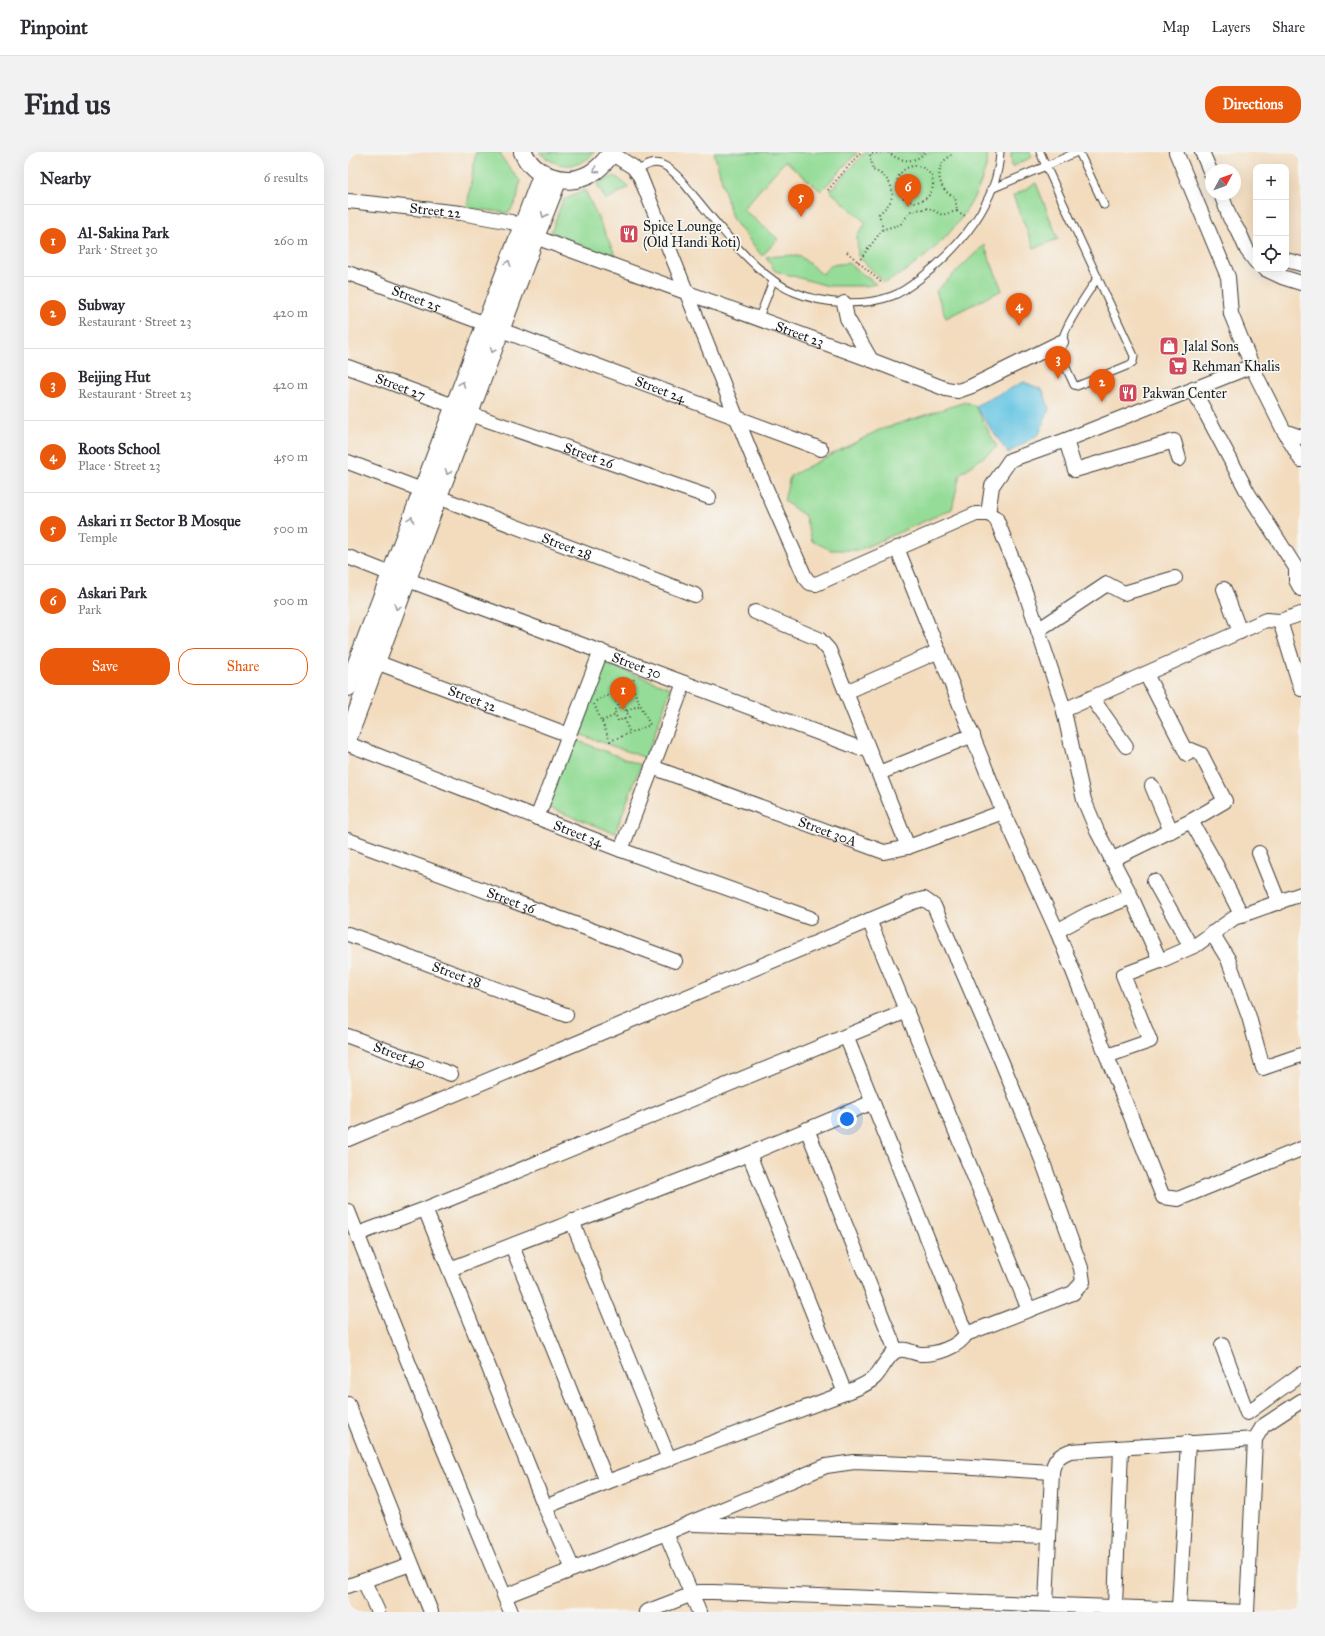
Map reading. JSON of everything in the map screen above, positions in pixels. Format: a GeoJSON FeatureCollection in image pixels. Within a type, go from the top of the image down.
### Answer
{"type":"FeatureCollection","features":[{"type":"Feature","properties":{"kind":"street"},"geometry":{"type":"LineString","coordinates":[[523,152],[532,166],[550,176],[574,180],[589,175],[602,166],[611,152],[637,171],[754,461],[805,578],[810,583],[816,584],[976,514],[988,514],[996,518],[1038,630],[1064,710],[1084,800],[1096,832],[1131,898],[1160,961]]}},
{"type":"Feature","properties":{"kind":"street"},"geometry":{"type":"LineString","coordinates":[[1176,152],[1228,277],[1231,314],[1252,366],[1284,431],[1301,460]]}},
{"type":"Feature","properties":{"kind":"street"},"geometry":{"type":"LineString","coordinates":[[1202,152],[1207,164]]}},
{"type":"Feature","properties":{"kind":"street"},"geometry":{"type":"LineString","coordinates":[[348,687],[354,653],[390,574],[400,548],[430,494],[470,414],[493,327],[550,176]]}},
{"type":"Feature","properties":{"kind":"street"},"geometry":{"type":"LineString","coordinates":[[1223,200],[1230,218],[1240,234],[1247,250],[1253,258]]}},
{"type":"Feature","properties":{"kind":"street","name":"Street 22"},"geometry":{"type":"LineString","coordinates":[[348,201],[461,213],[511,222],[528,232]]}},
{"type":"Feature","properties":{"kind":"street","name":"Street 23"},"geometry":{"type":"LineString","coordinates":[[528,232],[758,320],[871,360],[946,389],[958,391],[979,383],[1061,342]]}},
{"type":"Feature","properties":{"kind":"street"},"geometry":{"type":"LineString","coordinates":[[1240,234],[1253,244]]}},
{"type":"Feature","properties":{"kind":"street"},"geometry":{"type":"LineString","coordinates":[[1289,261],[1301,264]]}},
{"type":"Feature","properties":{"kind":"street"},"geometry":{"type":"LineString","coordinates":[[1271,272],[1301,283]]}},
{"type":"Feature","properties":{"kind":"street","name":"Street 25"},"geometry":{"type":"LineString","coordinates":[[348,273],[493,327]]}},
{"type":"Feature","properties":{"kind":"street"},"geometry":{"type":"LineString","coordinates":[[844,303],[847,318],[871,360]]}},
{"type":"Feature","properties":{"kind":"street"},"geometry":{"type":"LineString","coordinates":[[348,737],[417,555],[430,494],[454,406],[493,327]]}},
{"type":"Feature","properties":{"kind":"street","name":"Street 24"},"geometry":{"type":"LineString","coordinates":[[493,327],[821,449]]}},
{"type":"Feature","properties":{"kind":"street"},"geometry":{"type":"LineString","coordinates":[[988,514],[992,486],[1010,460],[1066,440],[1252,366]]}},
{"type":"Feature","properties":{"kind":"street","name":"Street 27"},"geometry":{"type":"LineString","coordinates":[[348,367],[454,406]]}},
{"type":"Feature","properties":{"kind":"street"},"geometry":{"type":"LineString","coordinates":[[1194,389],[1248,493],[1298,571],[1296,580],[1301,589]]}},
{"type":"Feature","properties":{"kind":"street","name":"Street 26"},"geometry":{"type":"LineString","coordinates":[[470,414],[709,497]]}},
{"type":"Feature","properties":{"kind":"street"},"geometry":{"type":"LineString","coordinates":[[1284,431],[1301,437]]}},
{"type":"Feature","properties":{"kind":"street"},"geometry":{"type":"LineString","coordinates":[[1066,440],[1075,470],[1174,441],[1179,459]]}},
{"type":"Feature","properties":{"kind":"street","name":"Street 28"},"geometry":{"type":"LineString","coordinates":[[348,462],[695,595]]}},
{"type":"Feature","properties":{"kind":"street"},"geometry":{"type":"LineString","coordinates":[[400,548],[417,555]]}},
{"type":"Feature","properties":{"kind":"street"},"geometry":{"type":"LineString","coordinates":[[897,548],[1003,812],[1057,931],[1163,1197],[1178,1199],[1301,1149]]}},
{"type":"Feature","properties":{"kind":"street"},"geometry":{"type":"LineString","coordinates":[[348,557],[390,574]]}},
{"type":"Feature","properties":{"kind":"street"},"geometry":{"type":"LineString","coordinates":[[1038,630],[1107,584],[1124,594],[1176,578]]}},
{"type":"Feature","properties":{"kind":"street","name":"Street 30"},"geometry":{"type":"LineString","coordinates":[[408,580],[859,748],[867,746]]}},
{"type":"Feature","properties":{"kind":"street"},"geometry":{"type":"LineString","coordinates":[[1224,589],[1240,632]]}},
{"type":"Feature","properties":{"kind":"street"},"geometry":{"type":"LineString","coordinates":[[755,612],[819,639],[829,650],[908,847]]}},
{"type":"Feature","properties":{"kind":"street"},"geometry":{"type":"LineString","coordinates":[[1064,710],[1266,620],[1280,621],[1301,614]]}},
{"type":"Feature","properties":{"kind":"street"},"geometry":{"type":"LineString","coordinates":[[1280,621],[1301,689]]}},
{"type":"Feature","properties":{"kind":"street"},"geometry":{"type":"LineString","coordinates":[[538,818],[601,651]]}},
{"type":"Feature","properties":{"kind":"street"},"geometry":{"type":"LineString","coordinates":[[846,692],[939,651]]}},
{"type":"Feature","properties":{"kind":"street","name":"Street 32"},"geometry":{"type":"LineString","coordinates":[[376,662],[569,735]]}},
{"type":"Feature","properties":{"kind":"street"},"geometry":{"type":"LineString","coordinates":[[1111,860],[1191,821],[1225,801],[1201,754],[1191,750],[1187,754],[1146,674]]}},
{"type":"Feature","properties":{"kind":"street"},"geometry":{"type":"LineString","coordinates":[[621,850],[684,683]]}},
{"type":"Feature","properties":{"kind":"street"},"geometry":{"type":"LineString","coordinates":[[1092,698],[1126,746]]}},
{"type":"Feature","properties":{"kind":"street"},"geometry":{"type":"LineString","coordinates":[[878,773],[973,736]]}},
{"type":"Feature","properties":{"kind":"street","name":"Street 34"},"geometry":{"type":"LineString","coordinates":[[348,744],[621,850],[810,918]]}},
{"type":"Feature","properties":{"kind":"street","name":"Street 30A"},"geometry":{"type":"LineString","coordinates":[[652,767],[884,852],[908,847],[1003,812]]}},
{"type":"Feature","properties":{"kind":"street"},"geometry":{"type":"LineString","coordinates":[[1152,786],[1171,831]]}},
{"type":"Feature","properties":{"kind":"street"},"geometry":{"type":"LineString","coordinates":[[1191,821],[1215,863],[1242,916]]}},
{"type":"Feature","properties":{"kind":"street","name":"Street 36"},"geometry":{"type":"LineString","coordinates":[[348,840],[675,961]]}},
{"type":"Feature","properties":{"kind":"street"},"geometry":{"type":"LineString","coordinates":[[1259,853],[1279,903]]}},
{"type":"Feature","properties":{"kind":"street"},"geometry":{"type":"LineString","coordinates":[[1154,881],[1191,947]]}},
{"type":"Feature","properties":{"kind":"street"},"geometry":{"type":"LineString","coordinates":[[1107,1056],[1150,1041],[1123,975],[1191,947],[1234,918],[1301,894]]}},
{"type":"Feature","properties":{"kind":"street"},"geometry":{"type":"LineString","coordinates":[[348,1139],[924,898],[934,906],[1001,1060],[1042,1160],[1081,1268],[1083,1282],[1073,1293],[966,1334],[963,1339],[956,1344],[933,1354],[920,1354],[905,1350],[896,1351],[889,1357],[874,1378],[845,1393],[607,1482],[545,1507]]}},
{"type":"Feature","properties":{"kind":"street"},"geometry":{"type":"LineString","coordinates":[[1057,931],[1088,914],[1131,898]]}},
{"type":"Feature","properties":{"kind":"street"},"geometry":{"type":"LineString","coordinates":[[869,920],[1029,1310]]}},
{"type":"Feature","properties":{"kind":"street"},"geometry":{"type":"LineString","coordinates":[[1212,933],[1228,959],[1249,1017],[1263,1068],[1301,1055]]}},
{"type":"Feature","properties":{"kind":"street","name":"Street 38"},"geometry":{"type":"LineString","coordinates":[[348,934],[566,1015]]}},
{"type":"Feature","properties":{"kind":"street"},"geometry":{"type":"LineString","coordinates":[[358,1234],[425,1209],[907,1011]]}},
{"type":"Feature","properties":{"kind":"street","name":"Street 40"},"geometry":{"type":"LineString","coordinates":[[348,1036],[451,1074]]}},
{"type":"Feature","properties":{"kind":"street"},"geometry":{"type":"LineString","coordinates":[[846,1036],[966,1334]]}},
{"type":"Feature","properties":{"kind":"street"},"geometry":{"type":"LineString","coordinates":[[450,1269],[749,1154],[873,1102]]}},
{"type":"Feature","properties":{"kind":"street"},"geometry":{"type":"LineString","coordinates":[[807,1129],[896,1351]]}},
{"type":"Feature","properties":{"kind":"street"},"geometry":{"type":"LineString","coordinates":[[749,1154],[845,1393]]}},
{"type":"Feature","properties":{"kind":"street"},"geometry":{"type":"LineString","coordinates":[[425,1209],[545,1507],[573,1569]]}},
{"type":"Feature","properties":{"kind":"street"},"geometry":{"type":"LineString","coordinates":[[348,1211],[427,1409],[511,1612]]}},
{"type":"Feature","properties":{"kind":"street"},"geometry":{"type":"LineString","coordinates":[[572,1221],[669,1459]]}},
{"type":"Feature","properties":{"kind":"street"},"geometry":{"type":"LineString","coordinates":[[512,1246],[607,1482]]}},
{"type":"Feature","properties":{"kind":"street"},"geometry":{"type":"LineString","coordinates":[[1222,1345],[1247,1413],[1301,1374]]}},
{"type":"Feature","properties":{"kind":"street"},"geometry":{"type":"LineString","coordinates":[[646,1612],[692,1595],[713,1592],[1038,1607],[1115,1606],[1247,1612],[1255,1439],[1263,1426],[1301,1401]]}},
{"type":"Feature","properties":{"kind":"street"},"geometry":{"type":"LineString","coordinates":[[348,1404],[431,1612]]}},
{"type":"Feature","properties":{"kind":"street"},"geometry":{"type":"LineString","coordinates":[[1038,1607],[1049,1536],[1053,1463],[1057,1458],[1070,1451],[1121,1449],[1188,1442],[1255,1439]]}},
{"type":"Feature","properties":{"kind":"street"},"geometry":{"type":"LineString","coordinates":[[1179,1608],[1188,1442]]}},
{"type":"Feature","properties":{"kind":"street"},"geometry":{"type":"LineString","coordinates":[[1115,1606],[1121,1449]]}},
{"type":"Feature","properties":{"kind":"street"},"geometry":{"type":"LineString","coordinates":[[505,1596],[666,1534],[826,1466],[854,1462],[957,1466],[1052,1472]]}},
{"type":"Feature","properties":{"kind":"street"},"geometry":{"type":"LineString","coordinates":[[688,1524],[1049,1536]]}},
{"type":"Feature","properties":{"kind":"street"},"geometry":{"type":"LineString","coordinates":[[666,1534],[699,1612]]}},
{"type":"Feature","properties":{"kind":"street"},"geometry":{"type":"LineString","coordinates":[[349,1583],[364,1581],[411,1564]]}},
{"type":"Feature","properties":{"kind":"street"},"geometry":{"type":"LineString","coordinates":[[364,1581],[378,1612]]}},
{"type":"Feature","properties":{"kind":"lane"},"geometry":{"type":"LineString","coordinates":[[637,171],[646,165],[657,164],[664,166],[675,174],[724,232],[773,281],[796,293],[844,303],[891,296],[908,288],[945,257],[971,227],[982,211],[999,163],[1000,152]]}},
{"type":"Feature","properties":{"kind":"lane"},"geometry":{"type":"LineString","coordinates":[[1040,152],[1046,166],[1098,277],[1134,356],[1133,362],[1077,386],[1074,385],[1062,354],[1061,342],[1072,318],[1098,277]]}},
{"type":"Feature","properties":{"kind":"lane"},"geometry":{"type":"LineString","coordinates":[[991,189],[1078,152],[1104,204]]}},
{"type":"Feature","properties":{"kind":"lane"},"geometry":{"type":"LineString","coordinates":[[758,320],[773,281]]}},
{"type":"Feature","properties":{"kind":"path"},"geometry":{"type":"LineString","coordinates":[[828,190],[861,152]]}},
{"type":"Feature","properties":{"kind":"path"},"geometry":{"type":"LineString","coordinates":[[881,152],[869,153],[873,170],[885,176],[892,188],[889,202],[880,214],[883,229]]}},
{"type":"Feature","properties":{"kind":"path"},"geometry":{"type":"LineString","coordinates":[[888,152],[899,160],[906,161],[918,158],[926,152]]}},
{"type":"Feature","properties":{"kind":"path"},"geometry":{"type":"LineString","coordinates":[[858,262],[883,229],[900,225],[911,211],[920,208],[929,208],[942,215],[957,211],[955,197],[944,190],[939,181],[941,167],[947,158],[951,156],[950,152]]}},
{"type":"Feature","properties":{"kind":"path"},"geometry":{"type":"LineString","coordinates":[[913,166],[920,166],[926,169],[931,175],[933,182],[930,194],[919,202],[912,202],[905,199],[900,194],[897,187],[897,179],[900,173],[906,168],[913,166]]}},
{"type":"Feature","properties":{"kind":"path"},"geometry":{"type":"LineString","coordinates":[[933,182],[939,181]]}},
{"type":"Feature","properties":{"kind":"path"},"geometry":{"type":"LineString","coordinates":[[892,188],[897,187]]}},
{"type":"Feature","properties":{"kind":"path"},"geometry":{"type":"LineString","coordinates":[[919,202],[920,208]]}},
{"type":"Feature","properties":{"kind":"path"},"geometry":{"type":"LineString","coordinates":[[847,252],[883,284]]}},
{"type":"Feature","properties":{"kind":"path"},"geometry":{"type":"LineString","coordinates":[[631,686],[650,725],[610,741],[594,702],[612,694],[631,686]]}},
{"type":"Feature","properties":{"kind":"path"},"geometry":{"type":"LineString","coordinates":[[612,694],[619,708]]}},
{"type":"Feature","properties":{"kind":"path"},"geometry":{"type":"LineString","coordinates":[[627,711],[640,705]]}},
{"type":"Feature","properties":{"kind":"path"},"geometry":{"type":"LineString","coordinates":[[624,706],[627,711],[629,717],[618,721],[614,710],[624,706]]}},
{"type":"Feature","properties":{"kind":"path"},"geometry":{"type":"LineString","coordinates":[[602,721],[616,715]]}},
{"type":"Feature","properties":{"kind":"path"},"geometry":{"type":"LineString","coordinates":[[624,719],[630,733]]}},
{"type":"Feature","properties":{"kind":"green space"},"geometry":{"type":"Polygon","coordinates":[[[476,152],[500,152],[502,158],[520,181],[517,199],[509,213],[467,208],[476,152]]]}},
{"type":"Feature","properties":{"kind":"green space"},"geometry":{"type":"Polygon","coordinates":[[[539,152],[595,152],[582,162],[574,165],[567,165],[552,161],[539,152]]]}},
{"type":"Feature","properties":{"kind":"green space"},"geometry":{"type":"Polygon","coordinates":[[[714,152],[858,152],[821,191],[785,161],[743,209],[778,239],[762,256],[732,218],[714,152]]]}},
{"type":"Feature","properties":{"kind":"green space"},"geometry":{"type":"Polygon","coordinates":[[[865,152],[987,152],[987,164],[981,182],[964,214],[954,228],[929,253],[915,264],[885,283],[858,256],[857,236],[866,223],[830,191],[865,152]]]}},
{"type":"Feature","properties":{"kind":"green space"},"geometry":{"type":"Polygon","coordinates":[[[1011,152],[1030,152],[1032,157],[1012,167],[1011,152]]]}},
{"type":"Feature","properties":{"kind":"green space"},"geometry":{"type":"Polygon","coordinates":[[[615,176],[629,187],[606,200],[597,184],[615,176]]]}},
{"type":"Feature","properties":{"kind":"green space"},"geometry":{"type":"Polygon","coordinates":[[[1036,183],[1058,239],[1034,248],[1013,196],[1036,183]]]}},
{"type":"Feature","properties":{"kind":"green space"},"geometry":{"type":"Polygon","coordinates":[[[585,190],[618,261],[551,232],[563,200],[585,190]]]}},
{"type":"Feature","properties":{"kind":"green space"},"geometry":{"type":"Polygon","coordinates":[[[984,245],[1002,290],[946,318],[936,291],[984,245]]]}},
{"type":"Feature","properties":{"kind":"green space"},"geometry":{"type":"Polygon","coordinates":[[[793,255],[801,257],[822,274],[831,265],[848,263],[876,284],[866,286],[828,286],[775,271],[766,257],[793,255]]]}},
{"type":"Feature","properties":{"kind":"green space"},"geometry":{"type":"Polygon","coordinates":[[[965,402],[975,406],[997,447],[960,474],[952,509],[859,550],[831,550],[812,541],[805,516],[784,501],[790,476],[879,430],[965,402]]]}},
{"type":"Feature","properties":{"kind":"green space"},"geometry":{"type":"Polygon","coordinates":[[[601,662],[671,688],[646,758],[576,733],[601,662]]]}},
{"type":"Feature","properties":{"kind":"green space"},"geometry":{"type":"Polygon","coordinates":[[[573,739],[641,765],[615,833],[547,807],[573,739]]]}},
{"type":"Feature","properties":{"kind":"water"},"geometry":{"type":"Polygon","coordinates":[[[1024,382],[1043,390],[1049,409],[1039,434],[1008,453],[975,406],[1024,382]]]}},
{"type":"Feature","properties":{"kind":"place","name":"Askari Park"},"geometry":{"type":"Point","coordinates":[908,207]}},
{"type":"Feature","properties":{"kind":"place","name":"Askari 11 Sector B Mosque"},"geometry":{"type":"Point","coordinates":[801,217]}},
{"type":"Feature","properties":{"kind":"place","name":"Spice Lounge (Old Handi Roti)"},"geometry":{"type":"Point","coordinates":[629,234]}},
{"type":"Feature","properties":{"kind":"place","name":"Roots School"},"geometry":{"type":"Point","coordinates":[1019,326]}},
{"type":"Feature","properties":{"kind":"place","name":"Jalal Sons"},"geometry":{"type":"Point","coordinates":[1169,346]}},
{"type":"Feature","properties":{"kind":"place","name":"Rehman Khalis"},"geometry":{"type":"Point","coordinates":[1178,366]}},
{"type":"Feature","properties":{"kind":"place","name":"Beijing Hut"},"geometry":{"type":"Point","coordinates":[1058,379]}},
{"type":"Feature","properties":{"kind":"place","name":"Pakwan Center"},"geometry":{"type":"Point","coordinates":[1128,393]}},
{"type":"Feature","properties":{"kind":"place","name":"Subway"},"geometry":{"type":"Point","coordinates":[1102,402]}},
{"type":"Feature","properties":{"kind":"place","name":"Al-Sakina Park"},"geometry":{"type":"Point","coordinates":[623,710]}}]}
